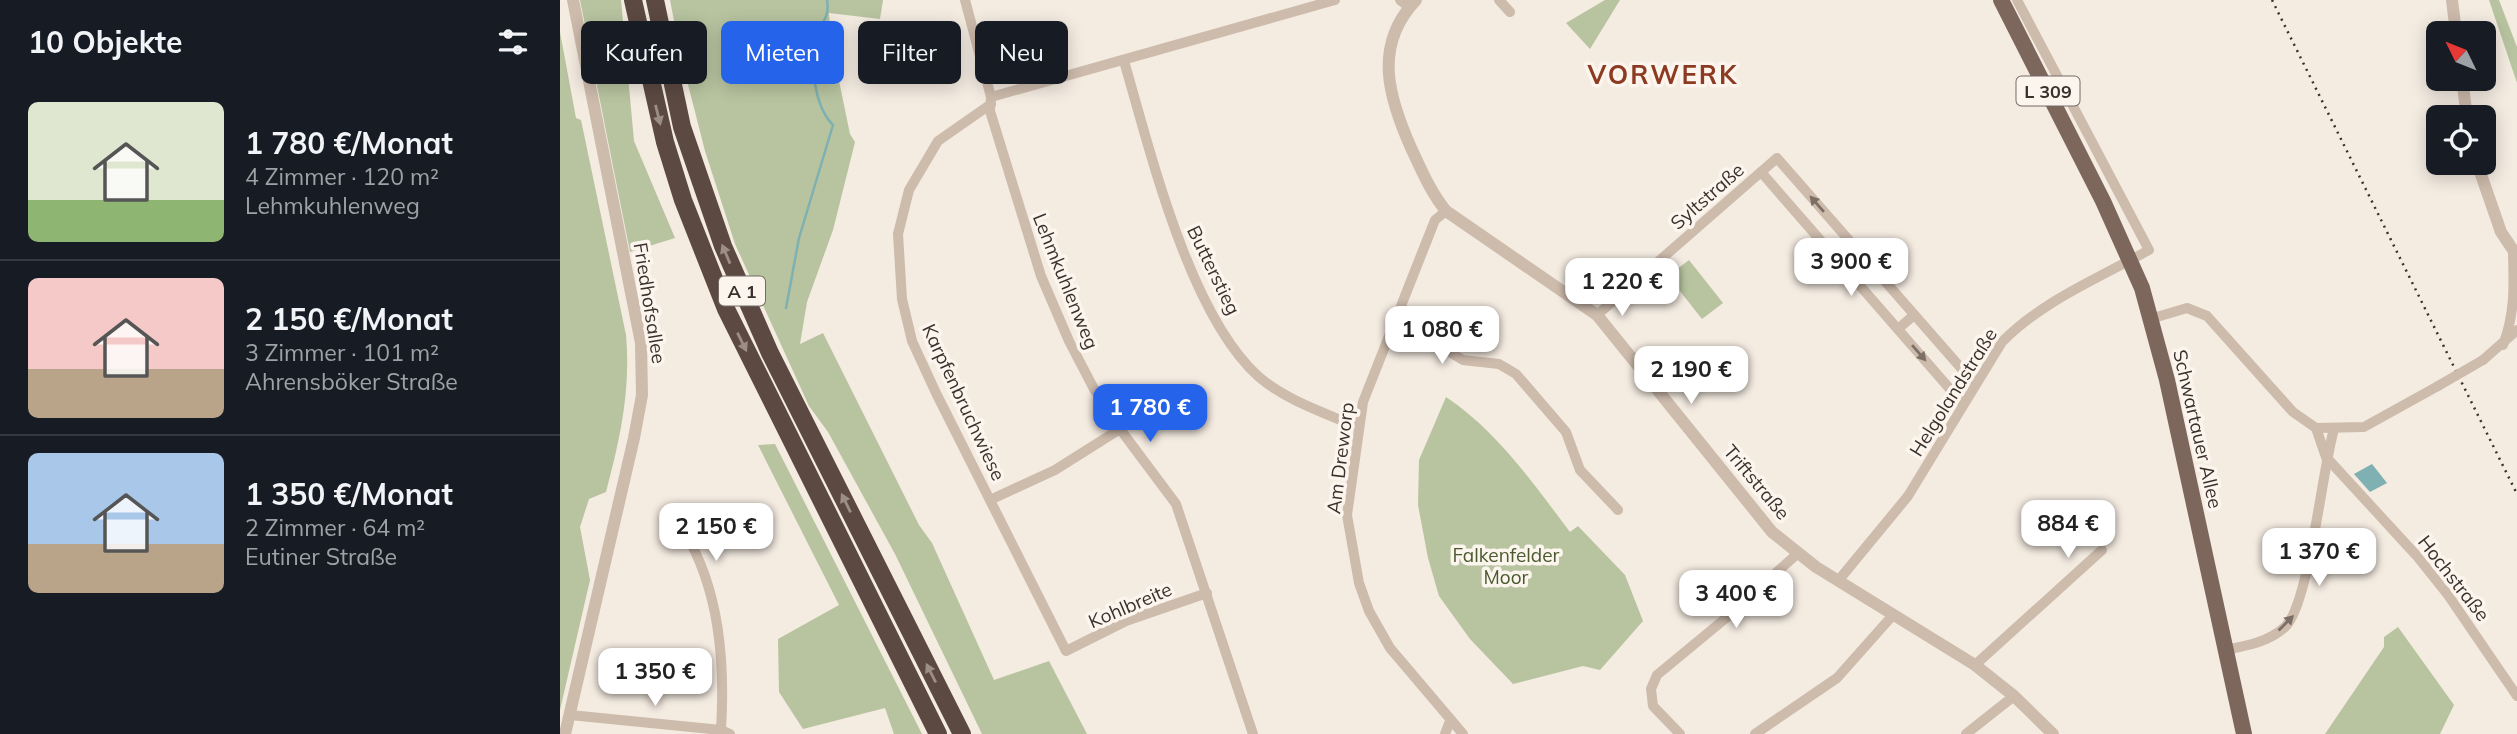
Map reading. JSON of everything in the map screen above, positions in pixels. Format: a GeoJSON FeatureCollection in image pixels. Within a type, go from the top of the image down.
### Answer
{"type":"FeatureCollection","features":[{"type":"Feature","properties":{"kind":"highway","name":"A 1"},"geometry":{"type":"LineString","coordinates":[[633,0],[665,142],[683,200],[722,298],[937,734]]}},
{"type":"Feature","properties":{"kind":"highway","name":"A 1"},"geometry":{"type":"LineString","coordinates":[[655,0],[682,127],[723,246],[770,353],[962,734]]}},
{"type":"Feature","properties":{"kind":"main road","name":"L 309"},"geometry":{"type":"LineString","coordinates":[[2001,0],[2130,260]]}},
{"type":"Feature","properties":{"kind":"main road","name":"Schwartauer Allee"},"geometry":{"type":"LineString","coordinates":[[2130,260],[2167,380],[2244,734]]}},
{"type":"Feature","properties":{"kind":"street","name":"Friedhofsallee"},"geometry":{"type":"LineString","coordinates":[[565,734],[631,452],[642,395],[643,369],[632,292],[573,0]]}},
{"type":"Feature","properties":{"kind":"street","name":"Lehmkuhlenweg"},"geometry":{"type":"LineString","coordinates":[[965,0],[1017,202],[1041,276],[1069,341],[1094,389],[1175,504],[1253,734]]}},
{"type":"Feature","properties":{"kind":"street"},"geometry":{"type":"LineString","coordinates":[[991,100],[1335,0]]}},
{"type":"Feature","properties":{"kind":"street"},"geometry":{"type":"LineString","coordinates":[[1499,0],[1510,12]]}},
{"type":"Feature","properties":{"kind":"street"},"geometry":{"type":"LineString","coordinates":[[2017,0],[2149,250],[2130,260]]}},
{"type":"Feature","properties":{"kind":"street"},"geometry":{"type":"LineString","coordinates":[[2452,0],[2455,21]]}},
{"type":"Feature","properties":{"kind":"street","name":"Triftstraße"},"geometry":{"type":"LineString","coordinates":[[1408,2],[1391,39],[1387,60],[1390,93],[1422,170],[1446,211],[1582,302],[1597,315],[1735,490],[1772,532],[1797,554],[1975,665],[2014,696],[2053,734]]}},
{"type":"Feature","properties":{"kind":"street","name":"Butterstieg"},"geometry":{"type":"LineString","coordinates":[[1124,61],[1167,211],[1198,281],[1226,334],[1246,364],[1276,390],[1359,428]]}},
{"type":"Feature","properties":{"kind":"street","name":"Karpfenbruchwiese"},"geometry":{"type":"LineString","coordinates":[[991,100],[938,141],[917,171],[903,208],[898,262],[912,341],[1066,650]]}},
{"type":"Feature","properties":{"kind":"street","name":"Syltstraße"},"geometry":{"type":"LineString","coordinates":[[1597,315],[1777,158],[1851,243]]}},
{"type":"Feature","properties":{"kind":"street"},"geometry":{"type":"LineString","coordinates":[[1761,172],[1963,404]]}},
{"type":"Feature","properties":{"kind":"street"},"geometry":{"type":"LineString","coordinates":[[2481,175],[2501,232],[2515,255],[2512,323],[2503,345]]}},
{"type":"Feature","properties":{"kind":"street","name":"Am Dreworp"},"geometry":{"type":"LineString","coordinates":[[1446,211],[1435,220],[1363,402],[1348,515],[1359,583],[1369,611],[1390,648],[1463,734]]}},
{"type":"Feature","properties":{"kind":"street"},"geometry":{"type":"LineString","coordinates":[[1836,257],[1851,243],[1975,384]]}},
{"type":"Feature","properties":{"kind":"street","name":"Helgolandstraße"},"geometry":{"type":"LineString","coordinates":[[1838,581],[1908,496],[2002,342],[2017,327],[2045,307],[2130,260]]}},
{"type":"Feature","properties":{"kind":"street"},"geometry":{"type":"LineString","coordinates":[[2150,319],[2187,308],[2207,316],[2293,412],[2316,428],[2334,429],[2364,427],[2483,360],[2517,330]]}},
{"type":"Feature","properties":{"kind":"street"},"geometry":{"type":"LineString","coordinates":[[1898,329],[1914,315]]}},
{"type":"Feature","properties":{"kind":"street"},"geometry":{"type":"LineString","coordinates":[[1395,320],[1463,360],[1499,364],[1516,374],[1566,432],[1580,470],[1618,510]]}},
{"type":"Feature","properties":{"kind":"street","name":"Hochstraße"},"geometry":{"type":"LineString","coordinates":[[2316,428],[2326,457],[2416,555],[2448,595],[2517,695]]}},
{"type":"Feature","properties":{"kind":"street"},"geometry":{"type":"LineString","coordinates":[[990,500],[1055,470],[1120,429]]}},
{"type":"Feature","properties":{"kind":"street"},"geometry":{"type":"LineString","coordinates":[[2225,650],[2270,637],[2285,627],[2295,614],[2302,591],[2326,457],[2334,429]]}},
{"type":"Feature","properties":{"kind":"street"},"geometry":{"type":"LineString","coordinates":[[570,715],[726,732],[724,682],[714,609],[696,550],[684,531]]}},
{"type":"Feature","properties":{"kind":"street"},"geometry":{"type":"LineString","coordinates":[[1975,665],[2102,550]]}},
{"type":"Feature","properties":{"kind":"street"},"geometry":{"type":"LineString","coordinates":[[1680,734],[1653,706],[1651,689],[1657,675],[1797,554]]}},
{"type":"Feature","properties":{"kind":"street","name":"Kohlbreite"},"geometry":{"type":"LineString","coordinates":[[1066,650],[1126,621],[1207,593]]}},
{"type":"Feature","properties":{"kind":"street"},"geometry":{"type":"LineString","coordinates":[[1755,734],[1837,678],[1893,615]]}},
{"type":"Feature","properties":{"kind":"street"},"geometry":{"type":"LineString","coordinates":[[1966,734],[2014,696]]}},
{"type":"Feature","properties":{"kind":"street"},"geometry":{"type":"LineString","coordinates":[[1445,734],[1450,721]]}},
{"type":"Feature","properties":{"kind":"green space"},"geometry":{"type":"Polygon","coordinates":[[[580,0],[621,0],[623,21],[584,21],[580,0]]]}},
{"type":"Feature","properties":{"kind":"green space"},"geometry":{"type":"Polygon","coordinates":[[[670,0],[883,0],[880,19],[829,13],[830,21],[721,21],[721,84],[840,84],[850,134],[855,142],[833,230],[807,302],[800,344],[823,333],[919,525],[932,543],[994,680],[1049,661],[1087,734],[982,734],[895,554],[828,432],[809,406],[735,244],[705,151],[688,84],[707,84],[707,21],[674,21],[670,0]]]}},
{"type":"Feature","properties":{"kind":"green space"},"geometry":{"type":"Polygon","coordinates":[[[1605,0],[1620,0],[1590,49],[1566,23],[1605,0]]]}},
{"type":"Feature","properties":{"kind":"green space"},"geometry":{"type":"Polygon","coordinates":[[[2489,0],[2499,0],[2517,47],[2517,83],[2489,0]]]}},
{"type":"Feature","properties":{"kind":"green space"},"geometry":{"type":"Polygon","coordinates":[[[560,32],[576,118],[581,120],[626,335],[627,375],[616,453],[606,492],[589,499],[580,527],[590,580],[560,710],[560,32]]]}},
{"type":"Feature","properties":{"kind":"green space"},"geometry":{"type":"Polygon","coordinates":[[[597,84],[629,84],[634,141],[675,238],[630,252],[597,84]]]}},
{"type":"Feature","properties":{"kind":"green space"},"geometry":{"type":"Polygon","coordinates":[[[1689,260],[1723,303],[1702,319],[1668,276],[1689,260]]]}},
{"type":"Feature","properties":{"kind":"green space","name":"Falkenfelder Moor"},"geometry":{"type":"Polygon","coordinates":[[[1446,397],[1498,442],[1570,532],[1578,526],[1625,575],[1643,621],[1600,670],[1583,666],[1513,684],[1470,639],[1439,596],[1428,558],[1418,505],[1419,460],[1446,397]]]}},
{"type":"Feature","properties":{"kind":"green space"},"geometry":{"type":"Polygon","coordinates":[[[775,444],[922,734],[894,734],[885,708],[803,729],[779,692],[778,639],[839,605],[758,445],[775,444]]]}},
{"type":"Feature","properties":{"kind":"green space"},"geometry":{"type":"Polygon","coordinates":[[[2398,627],[2454,705],[2440,734],[2325,734],[2384,647],[2384,637],[2398,627]]]}},
{"type":"Feature","properties":{"kind":"water"},"geometry":{"type":"Polygon","coordinates":[[[2372,464],[2387,483],[2370,492],[2354,474],[2372,464]]]}},
{"type":"Feature","properties":{"kind":"waterway"},"geometry":{"type":"LineString","coordinates":[[786,308],[799,238],[833,125],[821,107],[817,95],[813,58],[817,36],[828,6],[827,0]]}},
{"type":"Feature","properties":{"kind":"railway"},"geometry":{"type":"LineString","coordinates":[[2272,0],[2517,494]]}},
{"type":"Feature","properties":{"kind":"district","name":"VORWERK"},"geometry":{"type":"Point","coordinates":[1663,74]}}]}
